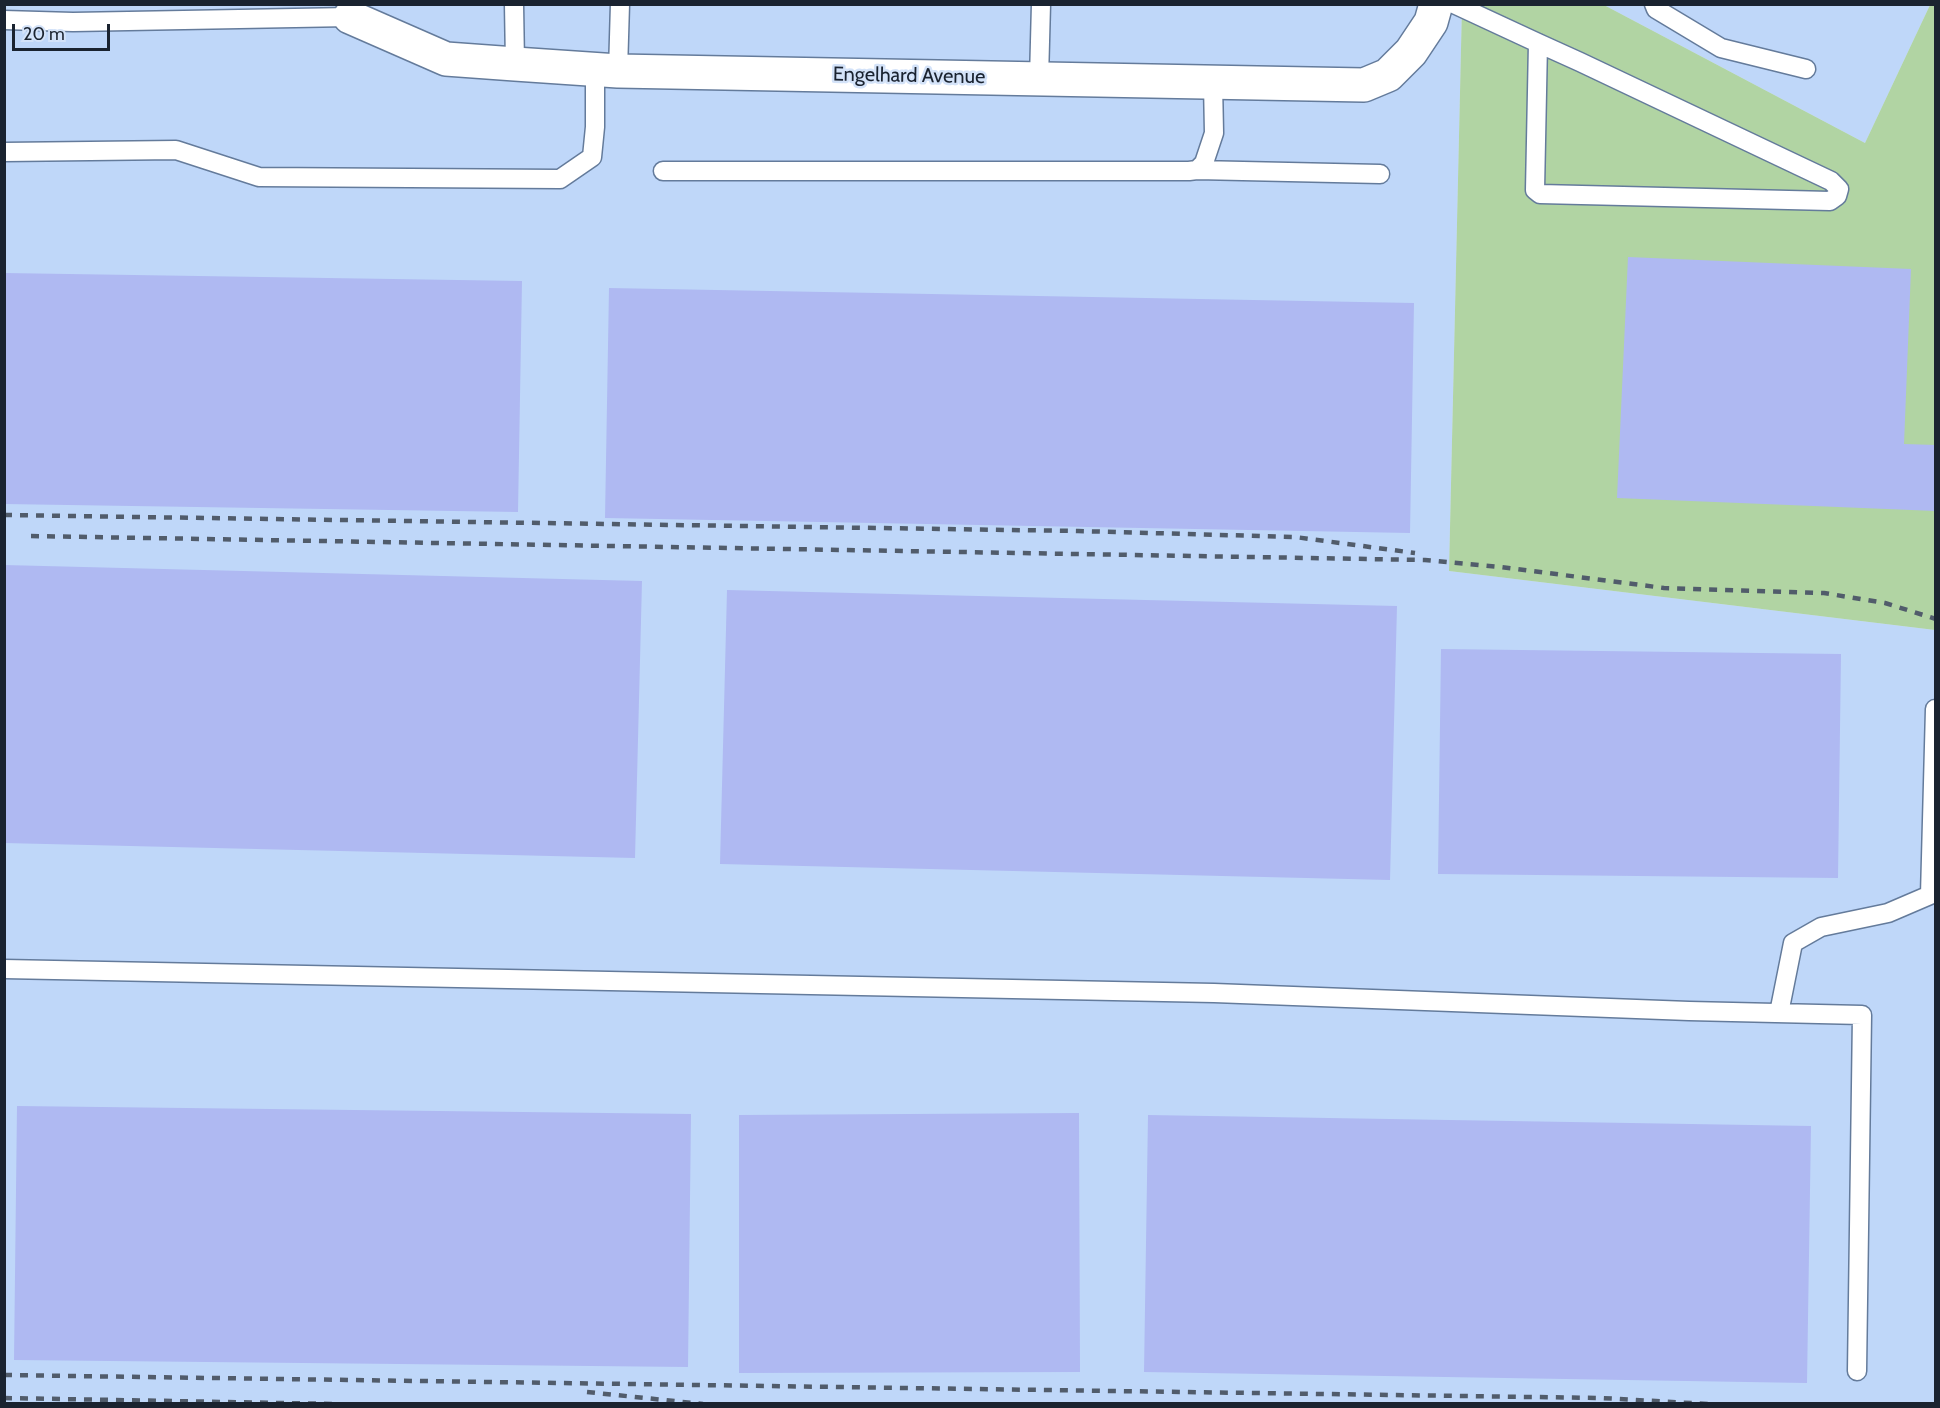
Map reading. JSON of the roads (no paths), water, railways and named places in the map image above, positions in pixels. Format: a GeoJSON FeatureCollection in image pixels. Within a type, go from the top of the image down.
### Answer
{"type":"FeatureCollection","features":[{"type":"Feature","properties":{"kind":"street","name":"Engelhard Avenue"},"geometry":{"type":"LineString","coordinates":[[350,17],[446,59],[514,64],[607,70],[1364,85],[1388,75],[1412,52],[1431,22],[1436,4]]}},
{"type":"Feature","properties":{"kind":"lane"},"geometry":{"type":"LineString","coordinates":[[514,4],[514,64]]}},
{"type":"Feature","properties":{"kind":"lane"},"geometry":{"type":"LineString","coordinates":[[4,152],[176,150],[259,177],[560,179],[592,157],[595,127],[620,4]]}},
{"type":"Feature","properties":{"kind":"lane"},"geometry":{"type":"LineString","coordinates":[[1039,79],[1041,4]]}},
{"type":"Feature","properties":{"kind":"lane"},"geometry":{"type":"LineString","coordinates":[[1454,4],[1538,43],[1831,181],[1839,189],[1837,196],[1830,201],[1540,194],[1535,190],[1538,43]]}},
{"type":"Feature","properties":{"kind":"lane"},"geometry":{"type":"LineString","coordinates":[[1654,4],[1656,9],[1721,48],[1806,69]]}},
{"type":"Feature","properties":{"kind":"lane"},"geometry":{"type":"LineString","coordinates":[[4,20],[70,13],[350,17]]}},
{"type":"Feature","properties":{"kind":"lane"},"geometry":{"type":"LineString","coordinates":[[1197,170],[1204,163],[1214,133],[1213,82]]}},
{"type":"Feature","properties":{"kind":"lane"},"geometry":{"type":"LineString","coordinates":[[663,171],[1197,170],[1380,174]]}},
{"type":"Feature","properties":{"kind":"lane"},"geometry":{"type":"LineString","coordinates":[[1779,1013],[1793,943],[1821,927],[1888,913],[1930,896],[1935,709]]}},
{"type":"Feature","properties":{"kind":"lane"},"geometry":{"type":"LineString","coordinates":[[4,969],[1214,993],[1862,1015],[1857,1371]]}},
{"type":"Feature","properties":{"kind":"railway"},"geometry":{"type":"LineString","coordinates":[[4,515],[1078,531],[1295,537],[1415,553]]}},
{"type":"Feature","properties":{"kind":"railway"},"geometry":{"type":"LineString","coordinates":[[31,536],[1425,560],[1501,567],[1664,588],[1824,593],[1885,603],[1936,619]]}},
{"type":"Feature","properties":{"kind":"railway"},"geometry":{"type":"LineString","coordinates":[[4,1375],[1601,1398],[1708,1404]]}},
{"type":"Feature","properties":{"kind":"railway"},"geometry":{"type":"LineString","coordinates":[[587,1392],[703,1404]]}},
{"type":"Feature","properties":{"kind":"railway"},"geometry":{"type":"LineString","coordinates":[[4,1398],[338,1404]]}}]}
